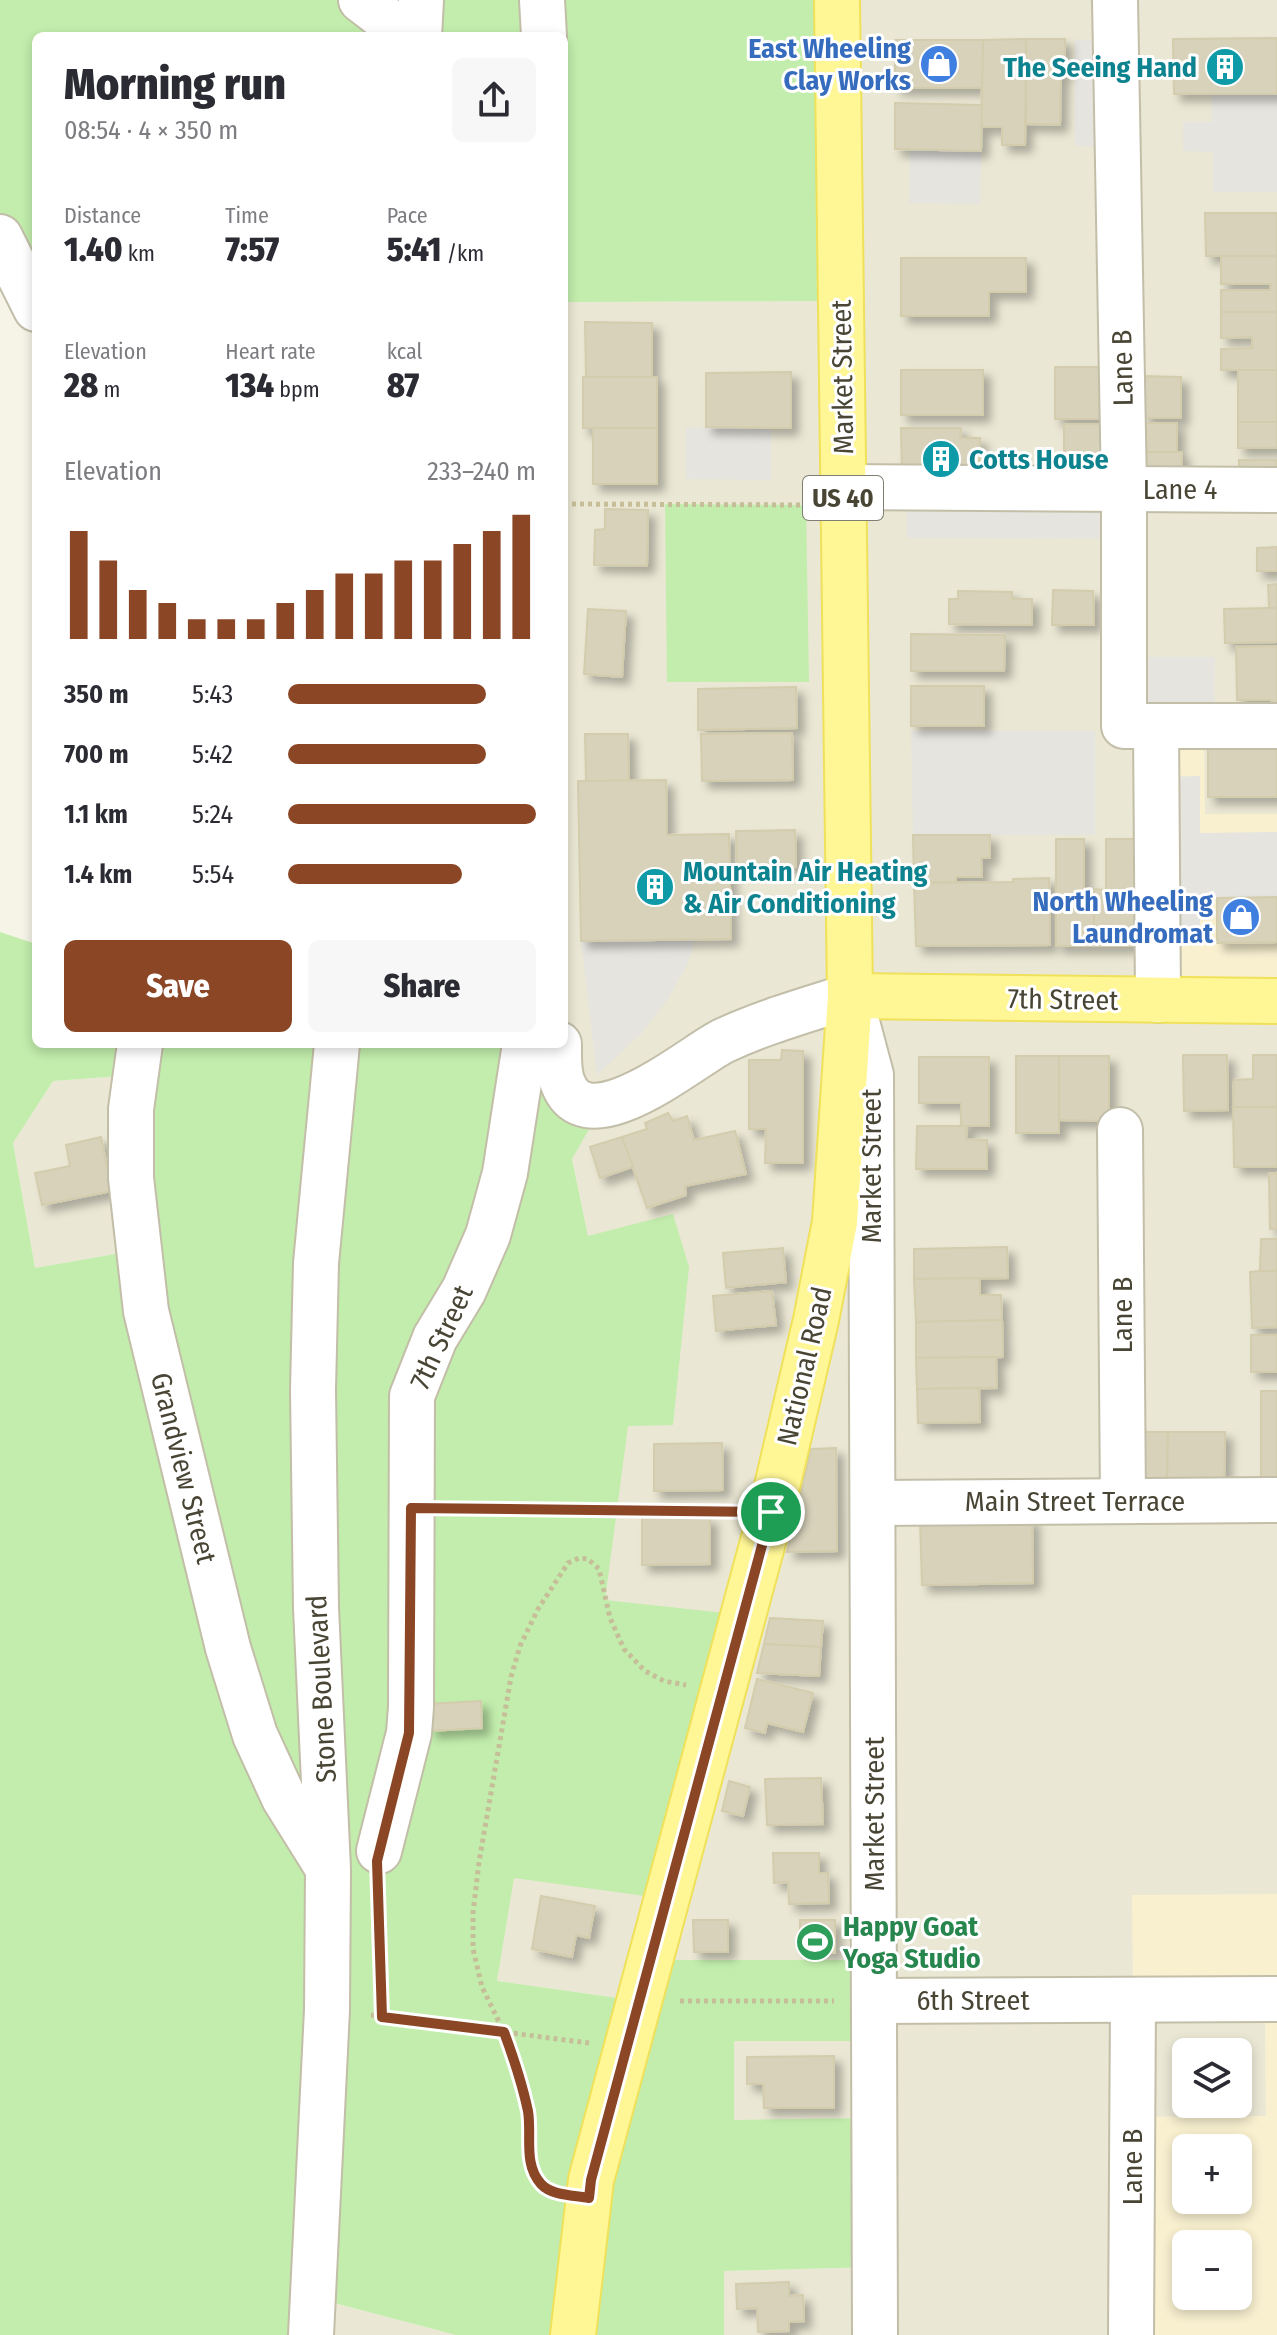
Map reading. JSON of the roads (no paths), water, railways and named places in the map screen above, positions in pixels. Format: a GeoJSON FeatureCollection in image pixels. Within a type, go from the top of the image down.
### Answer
{"type":"FeatureCollection","features":[{"type":"Feature","properties":{"kind":"main road","name":"Market Street"},"geometry":{"type":"LineString","coordinates":[[837,0],[850,996]]}},
{"type":"Feature","properties":{"kind":"main road","name":"7th Street"},"geometry":{"type":"LineString","coordinates":[[850,996],[1277,1001]]}},
{"type":"Feature","properties":{"kind":"main road","name":"National Road"},"geometry":{"type":"LineString","coordinates":[[573,2335],[591,2180],[771,1512],[816,1320],[835,1222],[850,996]]}},
{"type":"Feature","properties":{"kind":"street"},"geometry":{"type":"LineString","coordinates":[[361,0],[403,32]]}},
{"type":"Feature","properties":{"kind":"street"},"geometry":{"type":"LineString","coordinates":[[419,32],[421,0]]}},
{"type":"Feature","properties":{"kind":"street"},"geometry":{"type":"LineString","coordinates":[[542,0],[544,32]]}},
{"type":"Feature","properties":{"kind":"street","name":"Lane B"},"geometry":{"type":"LineString","coordinates":[[1115,0],[1124,489],[1124,726],[1277,726]]}},
{"type":"Feature","properties":{"kind":"street"},"geometry":{"type":"LineString","coordinates":[[0,237],[32,301]]}},
{"type":"Feature","properties":{"kind":"street","name":"Lane 4"},"geometry":{"type":"LineString","coordinates":[[843,496],[1124,489],[1277,490]]}},
{"type":"Feature","properties":{"kind":"street"},"geometry":{"type":"LineString","coordinates":[[1156,726],[1158,1000]]}},
{"type":"Feature","properties":{"kind":"street"},"geometry":{"type":"LineString","coordinates":[[559,1048],[564,1087],[572,1098],[592,1106],[603,1105],[636,1095],[733,1037],[850,996]]}},
{"type":"Feature","properties":{"kind":"street","name":"Market Street"},"geometry":{"type":"LineString","coordinates":[[850,996],[871,1075],[875,2335]]}},
{"type":"Feature","properties":{"kind":"street","name":"Grandview Street"},"geometry":{"type":"LineString","coordinates":[[139,1048],[131,1109],[131,1178],[146,1311],[228,1648],[255,1735],[284,1798],[328,1869]]}},
{"type":"Feature","properties":{"kind":"street","name":"Stone Boulevard"},"geometry":{"type":"LineString","coordinates":[[311,2335],[327,2010],[328,1869],[316,1608],[313,1390],[316,1263],[337,1048]]}},
{"type":"Feature","properties":{"kind":"street","name":"7th Street"},"geometry":{"type":"LineString","coordinates":[[379,1851],[409,1733],[412,1396],[435,1338],[464,1290],[488,1235],[505,1173],[524,1048]]}},
{"type":"Feature","properties":{"kind":"street","name":"Lane B"},"geometry":{"type":"LineString","coordinates":[[1120,1130],[1123,1501]]}},
{"type":"Feature","properties":{"kind":"street","name":"Main Street Terrace"},"geometry":{"type":"LineString","coordinates":[[873,1503],[1277,1500]]}},
{"type":"Feature","properties":{"kind":"street","name":"6th Street"},"geometry":{"type":"LineString","coordinates":[[875,2001],[1277,1999]]}},
{"type":"Feature","properties":{"kind":"street","name":"Lane B"},"geometry":{"type":"LineString","coordinates":[[1131,2335],[1133,2000]]}},
{"type":"Feature","properties":{"kind":"place","name":"East Wheeling Clay Works"},"geometry":{"type":"Point","coordinates":[939,64]}},
{"type":"Feature","properties":{"kind":"place","name":"The Seeing Hand"},"geometry":{"type":"Point","coordinates":[1225,67]}},
{"type":"Feature","properties":{"kind":"place","name":"Cotts House"},"geometry":{"type":"Point","coordinates":[941,459]}},
{"type":"Feature","properties":{"kind":"place","name":"Mountain Air Heating & Air Conditioning"},"geometry":{"type":"Point","coordinates":[655,887]}},
{"type":"Feature","properties":{"kind":"place","name":"North Wheeling Laundromat"},"geometry":{"type":"Point","coordinates":[1241,917]}},
{"type":"Feature","properties":{"kind":"place","name":"Happy Goat Yoga Studio"},"geometry":{"type":"Point","coordinates":[815,1942]}}]}
